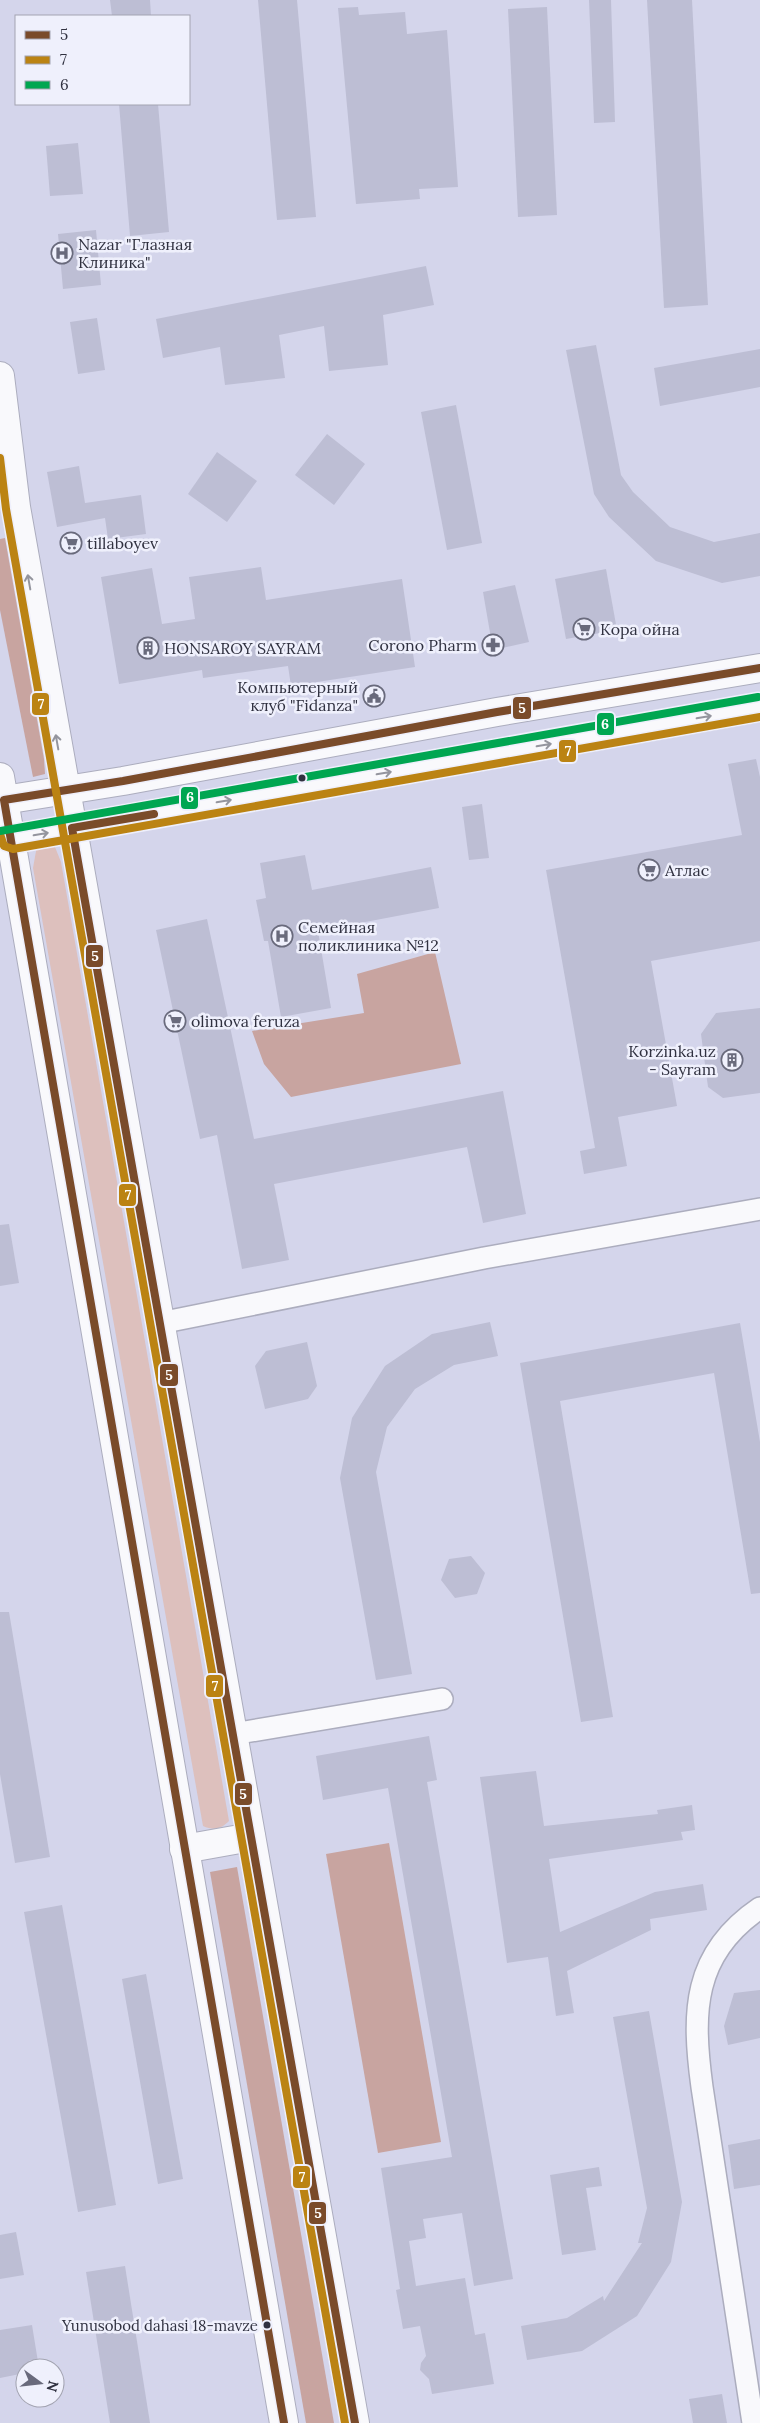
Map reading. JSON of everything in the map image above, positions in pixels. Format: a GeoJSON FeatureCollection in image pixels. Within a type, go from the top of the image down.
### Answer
{"type":"FeatureCollection","features":[{"type":"Feature","properties":{"kind":"main road"},"geometry":{"type":"LineString","coordinates":[[0,376],[16,507],[355,2423]]}},
{"type":"Feature","properties":{"kind":"main road"},"geometry":{"type":"LineString","coordinates":[[0,529],[10,521],[16,507]]}},
{"type":"Feature","properties":{"kind":"main road"},"geometry":{"type":"LineString","coordinates":[[284,2423],[2,789],[66,790],[497,712],[760,668]]}},
{"type":"Feature","properties":{"kind":"main road"},"geometry":{"type":"LineString","coordinates":[[10,839],[760,707]]}},
{"type":"Feature","properties":{"kind":"main road"},"geometry":{"type":"LineString","coordinates":[[184,1849],[251,1837]]}},
{"type":"Feature","properties":{"kind":"street"},"geometry":{"type":"LineString","coordinates":[[160,1323],[456,1264],[760,1209]]}},
{"type":"Feature","properties":{"kind":"street"},"geometry":{"type":"LineString","coordinates":[[233,1734],[442,1699]]}},
{"type":"Feature","properties":{"kind":"street"},"geometry":{"type":"LineString","coordinates":[[753,2423],[702,2087],[697,2046],[697,2012],[710,1965],[722,1941],[744,1919],[760,1908]]}},
{"type":"Feature","properties":{"kind":"shaded area"},"geometry":{"type":"Polygon","coordinates":[[[5,538],[44,759],[45,774],[33,777],[0,610],[0,539],[5,538]]]}},
{"type":"Feature","properties":{"kind":"shaded area"},"geometry":{"type":"Polygon","coordinates":[[[47,838],[55,847],[61,862],[229,1821],[217,1828],[203,1826],[33,868],[38,840],[47,838]]]}},
{"type":"Feature","properties":{"kind":"shaded area"},"geometry":{"type":"Polygon","coordinates":[[[435,952],[461,1064],[291,1097],[264,1064],[252,1031],[364,1013],[357,974],[435,952]]]}},
{"type":"Feature","properties":{"kind":"shaded area"},"geometry":{"type":"Polygon","coordinates":[[[389,1843],[441,2142],[378,2153],[326,1854],[389,1843]]]}},
{"type":"Feature","properties":{"kind":"shaded area"},"geometry":{"type":"Polygon","coordinates":[[[237,1867],[334,2423],[306,2423],[210,1872],[237,1867]]]}},
{"type":"Feature","properties":{"kind":"building"},"geometry":{"type":"Polygon","coordinates":[[[110,0],[150,0],[151,15],[112,15],[110,0]]]}},
{"type":"Feature","properties":{"kind":"building"},"geometry":{"type":"Polygon","coordinates":[[[258,0],[297,0],[316,217],[277,220],[258,0]]]}},
{"type":"Feature","properties":{"kind":"building"},"geometry":{"type":"Polygon","coordinates":[[[589,0],[611,0],[615,122],[594,123],[589,0]]]}},
{"type":"Feature","properties":{"kind":"building"},"geometry":{"type":"Polygon","coordinates":[[[647,0],[692,0],[708,305],[664,308],[647,0]]]}},
{"type":"Feature","properties":{"kind":"building"},"geometry":{"type":"Polygon","coordinates":[[[358,7],[359,15],[405,12],[407,34],[447,30],[458,187],[419,189],[420,199],[356,204],[338,8],[358,7]]]}},
{"type":"Feature","properties":{"kind":"building"},"geometry":{"type":"Polygon","coordinates":[[[547,7],[557,215],[518,217],[508,9],[547,7]]]}},
{"type":"Feature","properties":{"kind":"building"},"geometry":{"type":"Polygon","coordinates":[[[119,105],[158,105],[169,232],[130,236],[119,105]]]}},
{"type":"Feature","properties":{"kind":"building"},"geometry":{"type":"Polygon","coordinates":[[[78,143],[83,194],[50,196],[46,146],[78,143]]]}},
{"type":"Feature","properties":{"kind":"building"},"geometry":{"type":"Polygon","coordinates":[[[96,230],[101,285],[63,289],[58,234],[96,230]]]}},
{"type":"Feature","properties":{"kind":"building"},"geometry":{"type":"Polygon","coordinates":[[[426,266],[434,305],[383,315],[388,365],[329,371],[324,326],[279,335],[285,378],[225,385],[220,347],[163,358],[156,319],[426,266]]]}},
{"type":"Feature","properties":{"kind":"building"},"geometry":{"type":"Polygon","coordinates":[[[97,318],[105,370],[78,374],[70,322],[97,318]]]}},
{"type":"Feature","properties":{"kind":"building"},"geometry":{"type":"Polygon","coordinates":[[[596,345],[621,475],[633,492],[670,527],[714,542],[760,533],[760,576],[722,583],[656,561],[609,517],[594,494],[566,350],[596,345]]]}},
{"type":"Feature","properties":{"kind":"building"},"geometry":{"type":"Polygon","coordinates":[[[760,349],[760,387],[660,406],[654,368],[760,349]]]}},
{"type":"Feature","properties":{"kind":"building"},"geometry":{"type":"Polygon","coordinates":[[[456,405],[482,543],[447,550],[421,412],[456,405]]]}},
{"type":"Feature","properties":{"kind":"building"},"geometry":{"type":"Polygon","coordinates":[[[327,434],[365,464],[334,505],[295,475],[327,434]]]}},
{"type":"Feature","properties":{"kind":"building"},"geometry":{"type":"Polygon","coordinates":[[[217,452],[257,481],[227,522],[188,494],[217,452]]]}},
{"type":"Feature","properties":{"kind":"building"},"geometry":{"type":"Polygon","coordinates":[[[79,466],[85,503],[141,495],[146,534],[108,539],[105,518],[57,527],[47,472],[79,466]]]}},
{"type":"Feature","properties":{"kind":"building"},"geometry":{"type":"Polygon","coordinates":[[[261,567],[266,600],[402,579],[415,667],[291,686],[288,666],[203,678],[202,670],[119,684],[101,577],[152,568],[162,624],[195,619],[189,577],[261,567]]]}},
{"type":"Feature","properties":{"kind":"building"},"geometry":{"type":"Polygon","coordinates":[[[606,569],[617,630],[566,639],[555,579],[606,569]]]}},
{"type":"Feature","properties":{"kind":"building"},"geometry":{"type":"Polygon","coordinates":[[[515,585],[529,642],[493,650],[483,592],[515,585]]]}},
{"type":"Feature","properties":{"kind":"building"},"geometry":{"type":"Polygon","coordinates":[[[756,759],[760,777],[760,941],[651,961],[677,1106],[618,1117],[627,1166],[584,1174],[580,1151],[595,1148],[546,870],[742,835],[728,764],[756,759]]]}},
{"type":"Feature","properties":{"kind":"building"},"geometry":{"type":"Polygon","coordinates":[[[482,804],[489,858],[469,860],[462,807],[482,804]]]}},
{"type":"Feature","properties":{"kind":"building","name":"Семейная поликлиника №12"},"geometry":{"type":"Polygon","coordinates":[[[305,855],[312,890],[431,867],[439,908],[318,931],[331,1008],[281,1017],[268,941],[264,941],[256,900],[266,898],[260,863],[305,855]]]}},
{"type":"Feature","properties":{"kind":"building"},"geometry":{"type":"Polygon","coordinates":[[[207,919],[254,1139],[503,1091],[526,1214],[483,1223],[467,1147],[274,1184],[289,1260],[242,1269],[217,1135],[200,1139],[156,930],[207,919]]]}},
{"type":"Feature","properties":{"kind":"building","name":"Korzinka.uz - Sayram"},"geometry":{"type":"Polygon","coordinates":[[[760,1008],[760,1093],[723,1098],[708,1087],[701,1034],[716,1013],[760,1008]]]}},
{"type":"Feature","properties":{"kind":"building"},"geometry":{"type":"Polygon","coordinates":[[[9,1224],[19,1283],[0,1286],[0,1225],[9,1224]]]}},
{"type":"Feature","properties":{"kind":"building"},"geometry":{"type":"Polygon","coordinates":[[[490,1322],[498,1356],[454,1365],[415,1389],[387,1427],[376,1472],[412,1674],[376,1680],[340,1478],[352,1418],[385,1366],[432,1334],[490,1322]]]}},
{"type":"Feature","properties":{"kind":"building"},"geometry":{"type":"Polygon","coordinates":[[[740,1323],[760,1442],[760,1593],[751,1594],[714,1373],[560,1401],[613,1717],[581,1722],[520,1363],[740,1323]]]}},
{"type":"Feature","properties":{"kind":"building"},"geometry":{"type":"Polygon","coordinates":[[[307,1342],[317,1386],[308,1399],[265,1409],[255,1366],[266,1351],[307,1342]]]}},
{"type":"Feature","properties":{"kind":"building"},"geometry":{"type":"Polygon","coordinates":[[[471,1556],[485,1573],[477,1594],[455,1598],[441,1580],[449,1559],[471,1556]]]}},
{"type":"Feature","properties":{"kind":"building"},"geometry":{"type":"Polygon","coordinates":[[[0,1612],[9,1612],[50,1857],[15,1863],[0,1774],[0,1612]]]}},
{"type":"Feature","properties":{"kind":"building"},"geometry":{"type":"Polygon","coordinates":[[[429,1736],[437,1780],[427,1782],[513,2279],[474,2286],[462,2213],[423,2219],[426,2238],[409,2241],[416,2286],[465,2278],[475,2335],[485,2333],[494,2384],[432,2394],[429,2379],[420,2370],[421,2363],[426,2356],[420,2326],[403,2329],[396,2290],[400,2289],[381,2168],[452,2157],[388,1788],[323,1800],[316,1756],[429,1736]]]}},
{"type":"Feature","properties":{"kind":"building"},"geometry":{"type":"Polygon","coordinates":[[[536,1771],[544,1826],[658,1814],[657,1810],[692,1805],[695,1830],[681,1832],[683,1840],[549,1859],[560,1932],[655,1892],[703,1884],[707,1910],[650,1919],[651,1930],[567,1971],[574,2013],[556,2016],[548,1957],[507,1963],[480,1777],[536,1771]]]}},
{"type":"Feature","properties":{"kind":"building"},"geometry":{"type":"Polygon","coordinates":[[[62,1905],[116,2205],[78,2212],[24,1912],[62,1905]]]}},
{"type":"Feature","properties":{"kind":"building"},"geometry":{"type":"Polygon","coordinates":[[[146,1974],[183,2179],[158,2184],[122,1979],[146,1974]]]}},
{"type":"Feature","properties":{"kind":"building"},"geometry":{"type":"Polygon","coordinates":[[[760,1990],[760,2038],[728,2045],[724,2026],[734,1993],[760,1990]]]}},
{"type":"Feature","properties":{"kind":"building"},"geometry":{"type":"Polygon","coordinates":[[[649,2011],[682,2202],[671,2262],[637,2316],[582,2351],[527,2360],[521,2326],[567,2318],[603,2296],[604,2301],[642,2243],[638,2243],[647,2208],[613,2017],[649,2011]]]}},
{"type":"Feature","properties":{"kind":"building"},"geometry":{"type":"Polygon","coordinates":[[[760,2139],[760,2185],[734,2189],[728,2145],[760,2139]]]}},
{"type":"Feature","properties":{"kind":"building"},"geometry":{"type":"Polygon","coordinates":[[[599,2167],[602,2186],[586,2188],[596,2250],[562,2255],[550,2175],[599,2167]]]}},
{"type":"Feature","properties":{"kind":"building"},"geometry":{"type":"Polygon","coordinates":[[[16,2232],[24,2275],[0,2279],[0,2235],[16,2232]]]}},
{"type":"Feature","properties":{"kind":"building"},"geometry":{"type":"Polygon","coordinates":[[[125,2266],[150,2423],[110,2423],[86,2272],[125,2266]]]}},
{"type":"Feature","properties":{"kind":"building"},"geometry":{"type":"Polygon","coordinates":[[[32,2325],[37,2358],[15,2358],[15,2375],[0,2378],[0,2330],[32,2325]]]}},
{"type":"Feature","properties":{"kind":"building"},"geometry":{"type":"Polygon","coordinates":[[[722,2394],[727,2423],[693,2423],[689,2399],[722,2394]]]}},
{"type":"Feature","properties":{"kind":"transit line","name":"7"},"geometry":{"type":"LineString","coordinates":[[0,458],[6,509],[345,2423]]}},
{"type":"Feature","properties":{"kind":"transit line","name":"5"},"geometry":{"type":"LineString","coordinates":[[284,2423],[4,800],[123,781],[497,712],[760,668]]}},
{"type":"Feature","properties":{"kind":"transit line","name":"6"},"geometry":{"type":"LineString","coordinates":[[0,831],[758,697]]}},
{"type":"Feature","properties":{"kind":"transit line","name":"7"},"geometry":{"type":"LineString","coordinates":[[0,834],[4,846],[13,849],[760,717]]}},
{"type":"Feature","properties":{"kind":"transit line","name":"5"},"geometry":{"type":"LineString","coordinates":[[154,814],[72,828],[355,2423]]}},
{"type":"Feature","properties":{"kind":"place","name":"Nazar \"Глазная Клиника\""},"geometry":{"type":"Point","coordinates":[62,253]}},
{"type":"Feature","properties":{"kind":"place","name":"tillaboyev"},"geometry":{"type":"Point","coordinates":[71,543]}},
{"type":"Feature","properties":{"kind":"place","name":"Кора ойна"},"geometry":{"type":"Point","coordinates":[584,629]}},
{"type":"Feature","properties":{"kind":"place","name":"Corono Pharm"},"geometry":{"type":"Point","coordinates":[493,645]}},
{"type":"Feature","properties":{"kind":"place","name":"HONSAROY SAYRAM"},"geometry":{"type":"Point","coordinates":[148,648]}},
{"type":"Feature","properties":{"kind":"place","name":"Компьютерный клуб \"Fidanza\""},"geometry":{"type":"Point","coordinates":[374,696]}},
{"type":"Feature","properties":{"kind":"place","name":"Атлас"},"geometry":{"type":"Point","coordinates":[649,870]}},
{"type":"Feature","properties":{"kind":"place","name":"Семейная поликлиника №12"},"geometry":{"type":"Point","coordinates":[282,936]}},
{"type":"Feature","properties":{"kind":"place","name":"olimova feruza"},"geometry":{"type":"Point","coordinates":[175,1021]}},
{"type":"Feature","properties":{"kind":"place","name":"Korzinka.uz - Sayram"},"geometry":{"type":"Point","coordinates":[732,1060]}},
{"type":"Feature","properties":{"kind":"place","name":"Yunusobod dahasi 18-mavze"},"geometry":{"type":"Point","coordinates":[267,2325]}}]}
